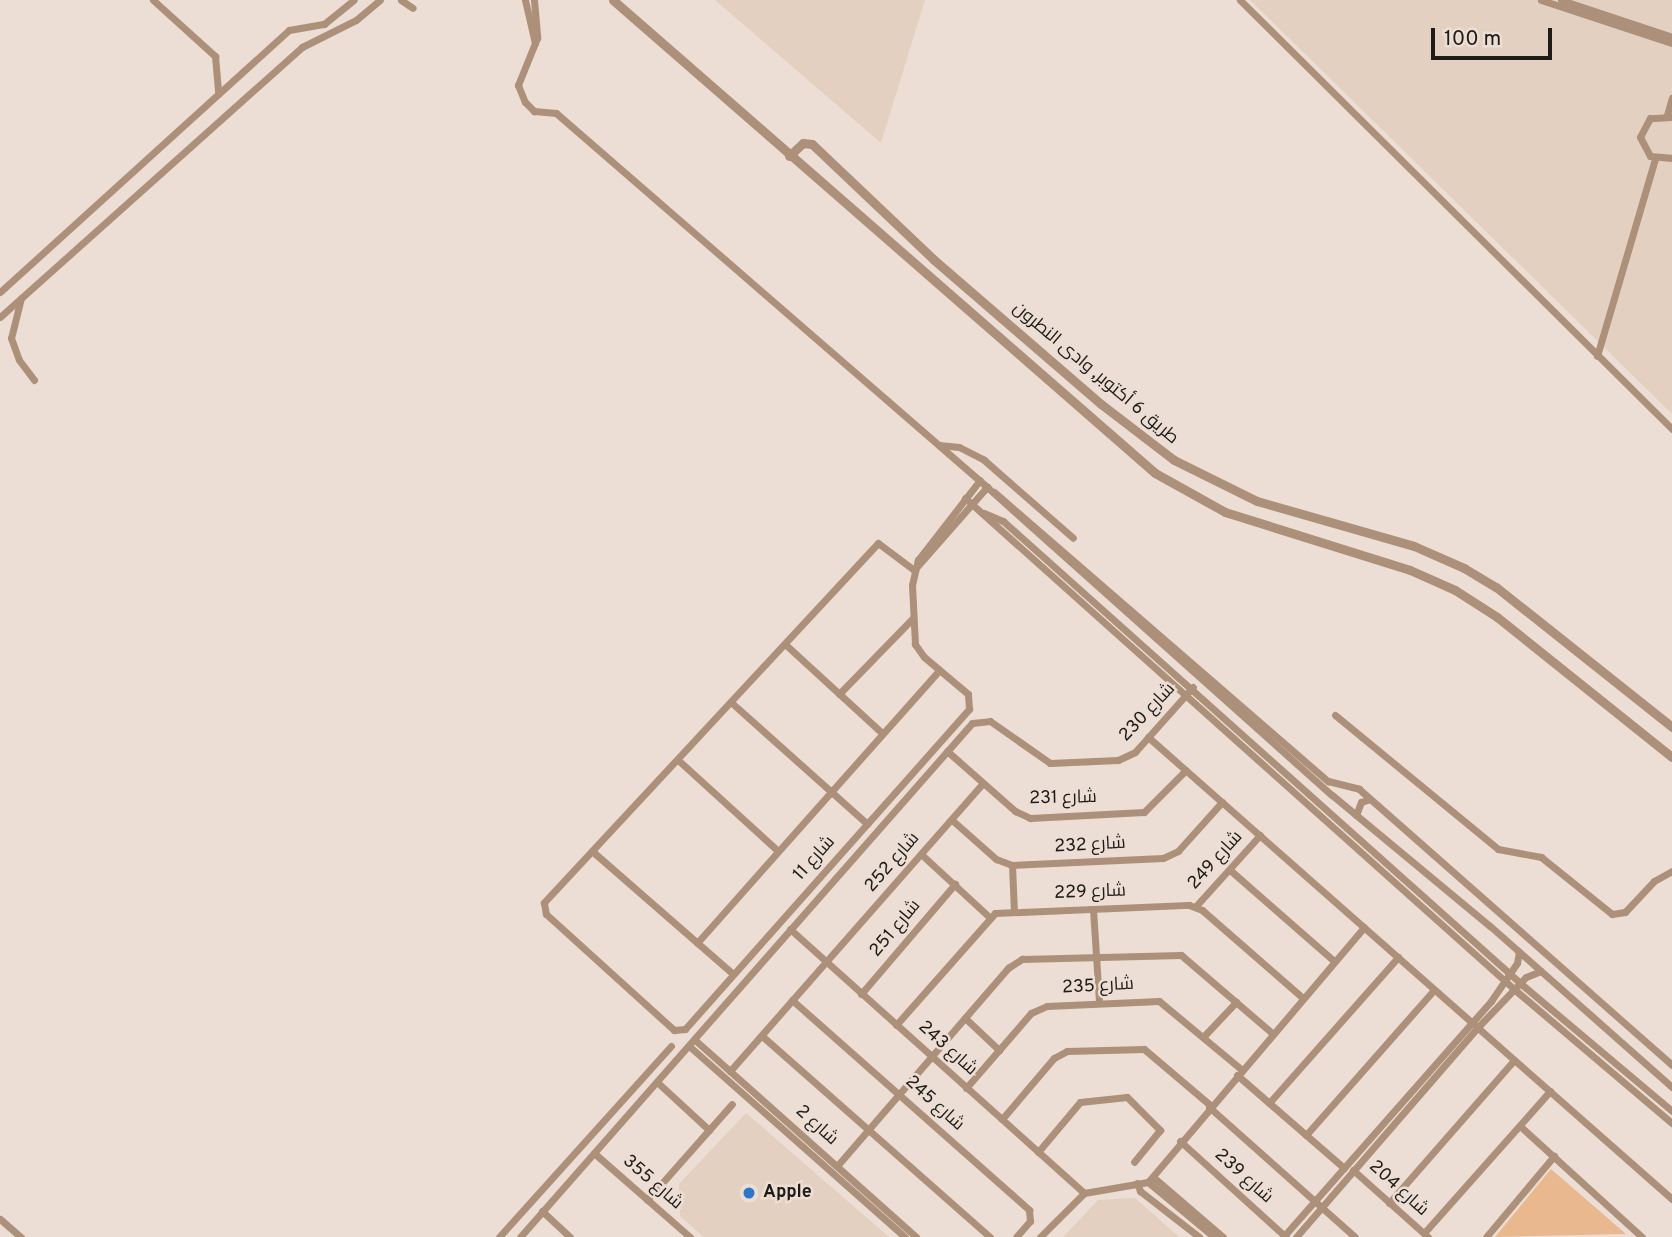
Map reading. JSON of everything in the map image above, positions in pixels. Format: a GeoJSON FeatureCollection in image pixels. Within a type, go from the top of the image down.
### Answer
{"type":"FeatureCollection","features":[{"type":"Feature","properties":{"kind":"street"},"geometry":{"type":"LineString","coordinates":[[153,0],[215,55],[218,93]]}},
{"type":"Feature","properties":{"kind":"street"},"geometry":{"type":"LineString","coordinates":[[0,292],[292,28],[309,27],[331,20],[354,0]]}},
{"type":"Feature","properties":{"kind":"street"},"geometry":{"type":"LineString","coordinates":[[0,317],[315,38],[356,20],[380,0]]}},
{"type":"Feature","properties":{"kind":"street"},"geometry":{"type":"LineString","coordinates":[[401,0],[413,8],[407,0]]}},
{"type":"Feature","properties":{"kind":"street"},"geometry":{"type":"LineString","coordinates":[[525,0],[535,44]]}},
{"type":"Feature","properties":{"kind":"street"},"geometry":{"type":"LineString","coordinates":[[534,0],[535,44],[518,85],[525,102],[534,111],[556,113],[1328,781],[1356,787],[1672,1065]]}},
{"type":"Feature","properties":{"kind":"street","name":"طريق 6 أكتوبر, وادى النطرون"},"geometry":{"type":"LineString","coordinates":[[612,0],[1134,456],[1172,484],[1225,512],[1410,570],[1455,590],[1497,617],[1672,757]]}},
{"type":"Feature","properties":{"kind":"street"},"geometry":{"type":"LineString","coordinates":[[1240,0],[1672,429]]}},
{"type":"Feature","properties":{"kind":"street"},"geometry":{"type":"LineString","coordinates":[[1541,0],[1672,37]]}},
{"type":"Feature","properties":{"kind":"street"},"geometry":{"type":"LineString","coordinates":[[1561,0],[1571,9]]}},
{"type":"Feature","properties":{"kind":"street"},"geometry":{"type":"LineString","coordinates":[[1607,20],[1672,43]]}},
{"type":"Feature","properties":{"kind":"street"},"geometry":{"type":"LineString","coordinates":[[309,27],[315,38]]}},
{"type":"Feature","properties":{"kind":"street"},"geometry":{"type":"LineString","coordinates":[[1672,98],[1669,116],[1650,118],[1641,132],[1642,148],[1655,159],[1672,158]]}},
{"type":"Feature","properties":{"kind":"street","name":"طريق 6 أكتوبر, وادى النطرون"},"geometry":{"type":"LineString","coordinates":[[789,156],[803,143],[812,144],[933,259],[1109,410],[1174,460],[1257,501],[1414,546],[1464,568],[1496,587],[1672,727]]}},
{"type":"Feature","properties":{"kind":"street"},"geometry":{"type":"LineString","coordinates":[[1597,356],[1655,159]]}},
{"type":"Feature","properties":{"kind":"street"},"geometry":{"type":"LineString","coordinates":[[23,294],[11,338],[19,360],[34,380]]}},
{"type":"Feature","properties":{"kind":"street"},"geometry":{"type":"LineString","coordinates":[[939,445],[959,447],[984,460],[1073,538]]}},
{"type":"Feature","properties":{"kind":"street"},"geometry":{"type":"LineString","coordinates":[[697,943],[939,670],[919,651],[913,618],[914,570],[980,480]]}},
{"type":"Feature","properties":{"kind":"street"},"geometry":{"type":"LineString","coordinates":[[951,523],[990,489]]}},
{"type":"Feature","properties":{"kind":"street"},"geometry":{"type":"LineString","coordinates":[[965,498],[1507,977],[1672,1111]]}},
{"type":"Feature","properties":{"kind":"street"},"geometry":{"type":"LineString","coordinates":[[984,513],[1003,521],[1192,687],[1507,977]]}},
{"type":"Feature","properties":{"kind":"street"},"geometry":{"type":"LineString","coordinates":[[733,974],[592,851],[733,704],[878,543],[914,570]]}},
{"type":"Feature","properties":{"kind":"street"},"geometry":{"type":"LineString","coordinates":[[1070,559],[1332,795],[1519,952],[1672,1087]]}},
{"type":"Feature","properties":{"kind":"street"},"geometry":{"type":"LineString","coordinates":[[839,694],[913,618]]}},
{"type":"Feature","properties":{"kind":"street"},"geometry":{"type":"LineString","coordinates":[[786,645],[883,733]]}},
{"type":"Feature","properties":{"kind":"street","name":"شارع 11"},"geometry":{"type":"LineString","coordinates":[[592,851],[546,900],[544,911],[671,1027],[685,1030],[969,709],[970,697],[939,670]]}},
{"type":"Feature","properties":{"kind":"street","name":"شارع 230"},"geometry":{"type":"LineString","coordinates":[[972,723],[990,721],[1050,763],[1124,759],[1149,737],[1192,687]]}},
{"type":"Feature","properties":{"kind":"street"},"geometry":{"type":"LineString","coordinates":[[733,704],[867,824]]}},
{"type":"Feature","properties":{"kind":"street"},"geometry":{"type":"LineString","coordinates":[[1335,715],[1498,849],[1541,857],[1609,912],[1625,912],[1654,881],[1672,871]]}},
{"type":"Feature","properties":{"kind":"street","name":"شارع 11"},"geometry":{"type":"LineString","coordinates":[[520,1237],[972,723]]}},
{"type":"Feature","properties":{"kind":"street"},"geometry":{"type":"LineString","coordinates":[[1149,737],[1672,1199]]}},
{"type":"Feature","properties":{"kind":"street","name":"شارع 231"},"geometry":{"type":"LineString","coordinates":[[947,751],[1015,811],[1030,818],[1139,812],[1153,807],[1186,771]]}},
{"type":"Feature","properties":{"kind":"street"},"geometry":{"type":"LineString","coordinates":[[678,760],[778,851]]}},
{"type":"Feature","properties":{"kind":"street","name":"شارع 252"},"geometry":{"type":"LineString","coordinates":[[730,1071],[983,783]]}},
{"type":"Feature","properties":{"kind":"street"},"geometry":{"type":"LineString","coordinates":[[1332,795],[1339,784]]}},
{"type":"Feature","properties":{"kind":"street"},"geometry":{"type":"LineString","coordinates":[[1356,815],[1361,802],[1370,799]]}},
{"type":"Feature","properties":{"kind":"street","name":"شارع 232"},"geometry":{"type":"LineString","coordinates":[[1012,866],[1168,857],[1222,802]]}},
{"type":"Feature","properties":{"kind":"street"},"geometry":{"type":"LineString","coordinates":[[952,820],[996,859],[1012,866],[1014,912]]}},
{"type":"Feature","properties":{"kind":"street","name":"شارع 249"},"geometry":{"type":"LineString","coordinates":[[1195,907],[1260,835]]}},
{"type":"Feature","properties":{"kind":"street"},"geometry":{"type":"LineString","coordinates":[[896,1025],[988,916],[922,855]]}},
{"type":"Feature","properties":{"kind":"street"},"geometry":{"type":"LineString","coordinates":[[1230,870],[1334,961]]}},
{"type":"Feature","properties":{"kind":"street","name":"شارع 251"},"geometry":{"type":"LineString","coordinates":[[861,994],[955,884]]}},
{"type":"Feature","properties":{"kind":"street"},"geometry":{"type":"LineString","coordinates":[[1195,907],[1303,998]]}},
{"type":"Feature","properties":{"kind":"street","name":"شارع 229"},"geometry":{"type":"LineString","coordinates":[[988,916],[1014,912],[1195,907]]}},
{"type":"Feature","properties":{"kind":"street"},"geometry":{"type":"LineString","coordinates":[[1093,909],[1099,1003]]}},
{"type":"Feature","properties":{"kind":"street"},"geometry":{"type":"LineString","coordinates":[[1040,1237],[1084,1192],[1151,1179],[1180,1141],[1364,927]]}},
{"type":"Feature","properties":{"kind":"street","name":"شارع 243"},"geometry":{"type":"LineString","coordinates":[[790,929],[1084,1192]]}},
{"type":"Feature","properties":{"kind":"street"},"geometry":{"type":"LineString","coordinates":[[1296,1237],[1355,1171],[1475,1025],[1507,977],[1519,952]]}},
{"type":"Feature","properties":{"kind":"street"},"geometry":{"type":"LineString","coordinates":[[837,1166],[1017,961],[1096,956],[1181,955],[1272,1034]]}},
{"type":"Feature","properties":{"kind":"street"},"geometry":{"type":"LineString","coordinates":[[1269,1102],[1398,957]]}},
{"type":"Feature","properties":{"kind":"street"},"geometry":{"type":"LineString","coordinates":[[1285,1237],[1475,1025],[1518,986],[1541,971]]}},
{"type":"Feature","properties":{"kind":"street"},"geometry":{"type":"LineString","coordinates":[[1518,986],[1672,1123]]}},
{"type":"Feature","properties":{"kind":"street"},"geometry":{"type":"LineString","coordinates":[[1306,1135],[1434,990]]}},
{"type":"Feature","properties":{"kind":"street","name":"شارع 245"},"geometry":{"type":"LineString","coordinates":[[793,1000],[1029,1210],[1030,1222],[1016,1237]]}},
{"type":"Feature","properties":{"kind":"street","name":"شارع 235"},"geometry":{"type":"LineString","coordinates":[[966,1088],[1036,1009],[1159,1001],[1204,1036],[1306,1135]]}},
{"type":"Feature","properties":{"kind":"street"},"geometry":{"type":"LineString","coordinates":[[1204,1036],[1236,1002]]}},
{"type":"Feature","properties":{"kind":"street"},"geometry":{"type":"LineString","coordinates":[[965,1018],[999,1049]]}},
{"type":"Feature","properties":{"kind":"street"},"geometry":{"type":"LineString","coordinates":[[762,1036],[990,1237]]}},
{"type":"Feature","properties":{"kind":"street","name":"شارع 2"},"geometry":{"type":"LineString","coordinates":[[692,1043],[730,1071],[837,1166],[843,1177],[905,1237]]}},
{"type":"Feature","properties":{"kind":"street","name":"شارع 2"},"geometry":{"type":"LineString","coordinates":[[692,1043],[843,1177],[916,1237]]}},
{"type":"Feature","properties":{"kind":"street"},"geometry":{"type":"LineString","coordinates":[[499,1237],[671,1046]]}},
{"type":"Feature","properties":{"kind":"street"},"geometry":{"type":"LineString","coordinates":[[1002,1119],[1054,1058],[1067,1051],[1144,1049],[1355,1237]]}},
{"type":"Feature","properties":{"kind":"street"},"geometry":{"type":"LineString","coordinates":[[1389,1203],[1514,1060]]}},
{"type":"Feature","properties":{"kind":"street"},"geometry":{"type":"LineString","coordinates":[[657,1083],[709,1130]]}},
{"type":"Feature","properties":{"kind":"street"},"geometry":{"type":"LineString","coordinates":[[1426,1235],[1550,1091]]}},
{"type":"Feature","properties":{"kind":"street"},"geometry":{"type":"LineString","coordinates":[[1038,1152],[1080,1102],[1127,1097],[1160,1130],[1134,1162]]}},
{"type":"Feature","properties":{"kind":"street"},"geometry":{"type":"LineString","coordinates":[[648,1200],[732,1104]]}},
{"type":"Feature","properties":{"kind":"street"},"geometry":{"type":"LineString","coordinates":[[1520,1126],[1642,1237]]}},
{"type":"Feature","properties":{"kind":"street","name":"شارع 204"},"geometry":{"type":"LineString","coordinates":[[1306,1135],[1346,1167],[1355,1171],[1426,1235]]}},
{"type":"Feature","properties":{"kind":"street","name":"شارع 239"},"geometry":{"type":"LineString","coordinates":[[1180,1141],[1285,1237]]}},
{"type":"Feature","properties":{"kind":"street","name":"شارع 355"},"geometry":{"type":"LineString","coordinates":[[594,1153],[690,1237]]}},
{"type":"Feature","properties":{"kind":"street"},"geometry":{"type":"LineString","coordinates":[[1486,1237],[1554,1156]]}},
{"type":"Feature","properties":{"kind":"street"},"geometry":{"type":"LineString","coordinates":[[1151,1179],[1214,1237]]}},
{"type":"Feature","properties":{"kind":"street"},"geometry":{"type":"LineString","coordinates":[[1151,1179],[1223,1237]]}},
{"type":"Feature","properties":{"kind":"street"},"geometry":{"type":"LineString","coordinates":[[1137,1183],[1140,1191],[1199,1237]]}},
{"type":"Feature","properties":{"kind":"street"},"geometry":{"type":"LineString","coordinates":[[542,1211],[570,1237]]}},
{"type":"Feature","properties":{"kind":"street"},"geometry":{"type":"LineString","coordinates":[[0,1219],[21,1237]]}},
{"type":"Feature","properties":{"kind":"shaded area"},"geometry":{"type":"Polygon","coordinates":[[[715,0],[925,0],[881,143],[715,0]]]}},
{"type":"Feature","properties":{"kind":"shaded area"},"geometry":{"type":"Polygon","coordinates":[[[1250,0],[1672,0],[1672,414],[1250,0]]]}},
{"type":"Feature","properties":{"kind":"shaded area"},"geometry":{"type":"Polygon","coordinates":[[[746,1113],[889,1237],[704,1237],[680,1216],[679,1184],[746,1113]]]}},
{"type":"Feature","properties":{"kind":"shaded area"},"geometry":{"type":"Polygon","coordinates":[[[1551,1169],[1626,1234],[1495,1237],[1551,1169]]]}},
{"type":"Feature","properties":{"kind":"shaded area"},"geometry":{"type":"Polygon","coordinates":[[[1135,1198],[1179,1237],[1063,1237],[1098,1200],[1135,1198]]]}},
{"type":"Feature","properties":{"kind":"place","name":"Apple"},"geometry":{"type":"Point","coordinates":[749,1193]}}]}
